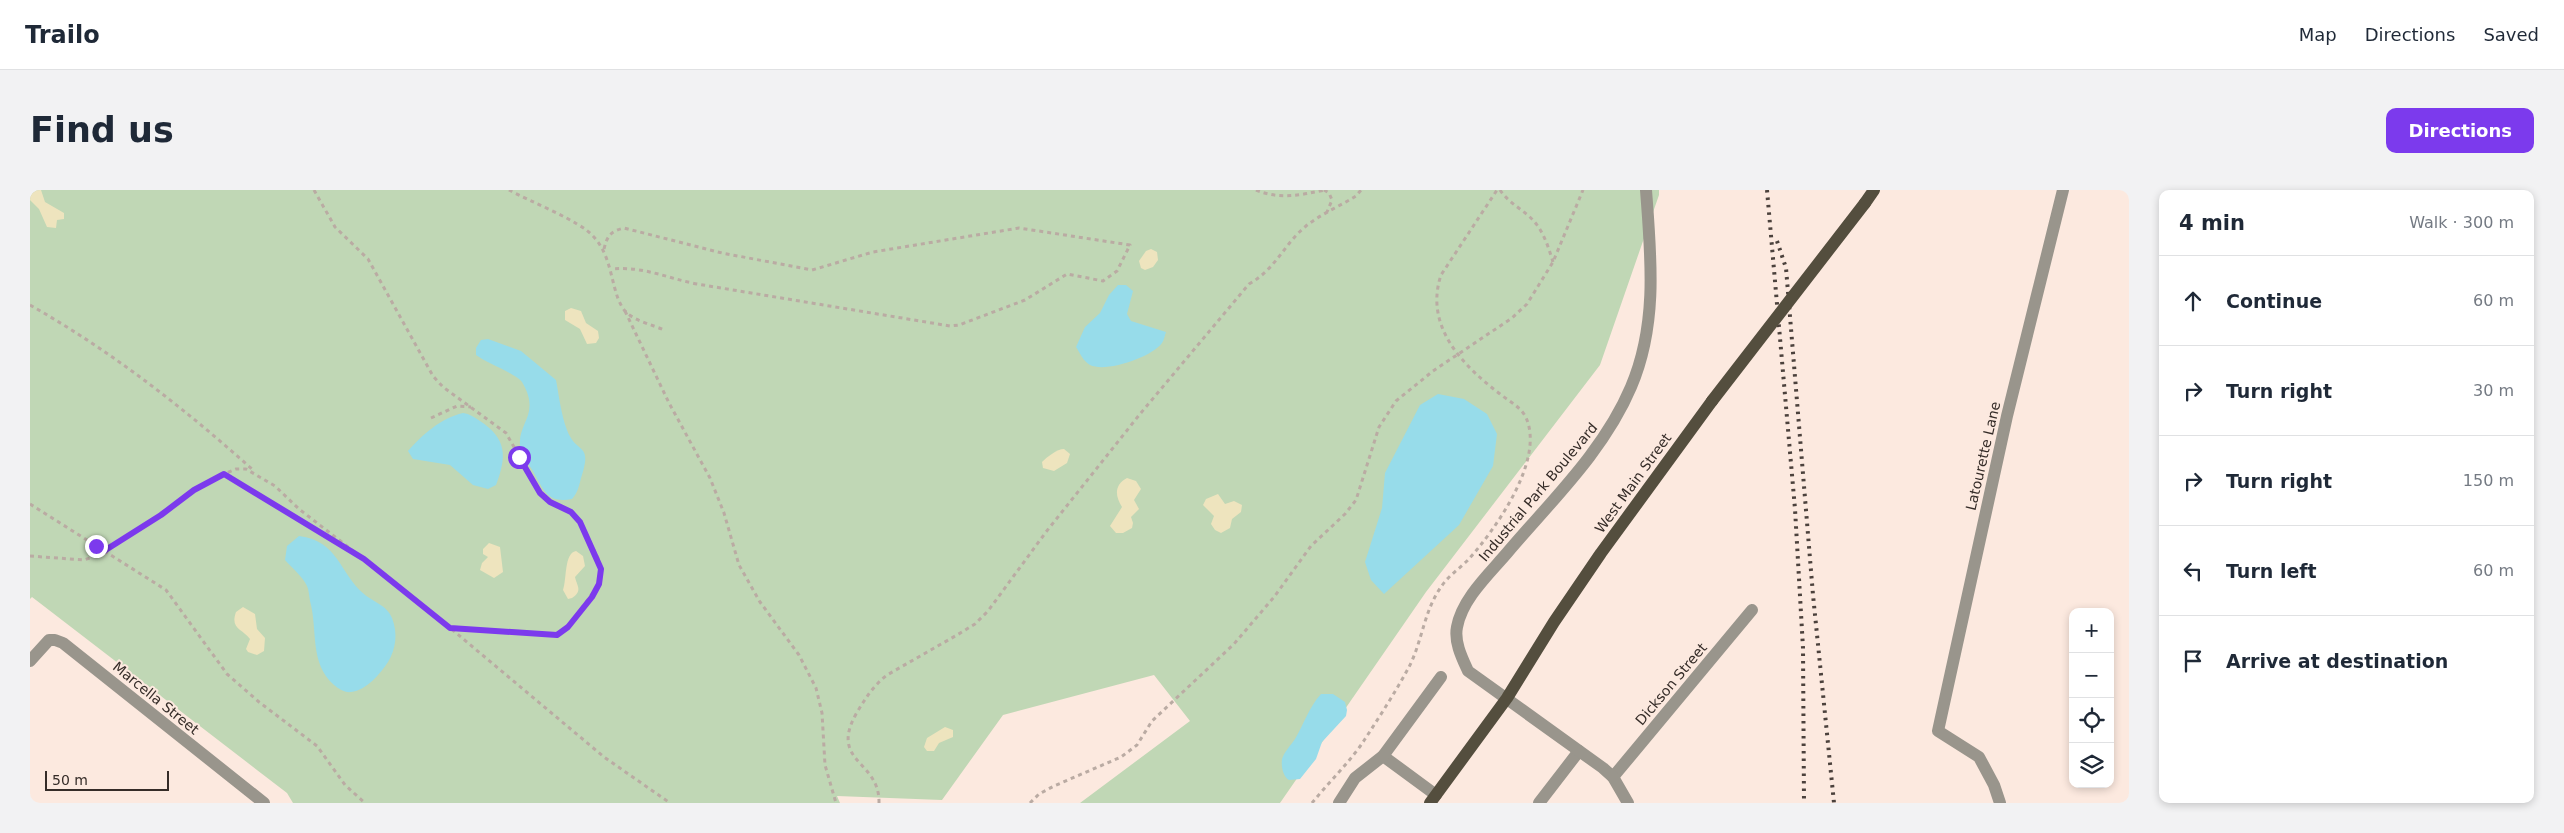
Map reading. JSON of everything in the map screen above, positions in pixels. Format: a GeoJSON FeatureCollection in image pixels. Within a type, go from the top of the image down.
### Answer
{"type":"FeatureCollection","features":[{"type":"Feature","properties":{"kind":"main road","name":"West Main Street"},"geometry":{"type":"LineString","coordinates":[[1433,799],[1507,698],[1554,622],[1590,569],[1712,401],[1874,190]]}},
{"type":"Feature","properties":{"kind":"street","name":"Industrial Park Boulevard"},"geometry":{"type":"LineString","coordinates":[[1507,698],[1468,671],[1460,653],[1456,630],[1461,613],[1484,581],[1604,439],[1632,386],[1642,358],[1651,301],[1646,190]]}},
{"type":"Feature","properties":{"kind":"street","name":"Latourette Lane"},"geometry":{"type":"LineString","coordinates":[[2000,803],[1994,785],[1979,756],[1938,730],[2007,416],[2063,190]]}},
{"type":"Feature","properties":{"kind":"street","name":"Dickson Street"},"geometry":{"type":"LineString","coordinates":[[1613,778],[1752,610]]}},
{"type":"Feature","properties":{"kind":"street","name":"Marcella Street"},"geometry":{"type":"LineString","coordinates":[[30,661],[49,640],[63,644],[264,803]]}},
{"type":"Feature","properties":{"kind":"street"},"geometry":{"type":"LineString","coordinates":[[1339,803],[1355,778],[1384,756],[1441,677]]}},
{"type":"Feature","properties":{"kind":"street"},"geometry":{"type":"LineString","coordinates":[[1507,698],[1613,778],[1628,803]]}},
{"type":"Feature","properties":{"kind":"street"},"geometry":{"type":"LineString","coordinates":[[1539,803],[1579,751]]}},
{"type":"Feature","properties":{"kind":"street"},"geometry":{"type":"LineString","coordinates":[[1384,756],[1433,799]]}},
{"type":"Feature","properties":{"kind":"path"},"geometry":{"type":"LineString","coordinates":[[314,190],[335,227],[368,259],[433,376],[443,387],[506,433],[540,493],[550,502],[571,512],[580,522],[601,569],[599,584],[592,597],[568,627],[557,635],[450,628]]}},
{"type":"Feature","properties":{"kind":"path"},"geometry":{"type":"LineString","coordinates":[[509,190],[592,234],[604,249],[615,287],[625,311],[669,403],[710,478],[724,513],[739,565],[760,602],[799,655],[816,688],[822,712],[825,766],[836,803]]}},
{"type":"Feature","properties":{"kind":"path"},"geometry":{"type":"LineString","coordinates":[[1256,190],[1278,196],[1291,197],[1324,190],[1330,193],[1332,200],[1326,213]]}},
{"type":"Feature","properties":{"kind":"path"},"geometry":{"type":"LineString","coordinates":[[879,803],[879,790],[870,775],[850,750],[846,740],[848,730],[876,683],[887,674],[975,624],[988,611],[1046,532],[1140,414],[1244,291],[1276,263],[1305,227],[1356,196],[1361,190]]}},
{"type":"Feature","properties":{"kind":"path"},"geometry":{"type":"LineString","coordinates":[[1312,803],[1365,740],[1409,667],[1432,604],[1442,586],[1468,560],[1486,537],[1520,485],[1530,456],[1529,423],[1520,408],[1474,374],[1457,356],[1442,329],[1436,310],[1436,290],[1441,275],[1499,190],[1507,201],[1537,224],[1547,242],[1553,262]]}},
{"type":"Feature","properties":{"kind":"path"},"geometry":{"type":"LineString","coordinates":[[1030,803],[1040,794],[1054,786],[1121,757],[1137,745],[1152,721],[1234,644],[1274,597],[1311,546],[1345,514],[1356,500],[1379,428],[1396,401],[1512,318],[1528,304],[1553,262],[1583,190]]}},
{"type":"Feature","properties":{"kind":"path"},"geometry":{"type":"LineString","coordinates":[[604,249],[606,239],[614,230],[624,228],[722,253],[812,270],[873,252],[1019,228],[1130,245],[1117,271],[1103,281],[1067,274],[1025,300],[950,326],[697,284],[665,276],[656,271],[629,267],[611,269]]}},
{"type":"Feature","properties":{"kind":"path"},"geometry":{"type":"LineString","coordinates":[[30,305],[96,344],[122,363],[212,435],[259,476],[450,628],[604,757],[670,803]]}},
{"type":"Feature","properties":{"kind":"path"},"geometry":{"type":"LineString","coordinates":[[625,311],[632,317],[664,330]]}},
{"type":"Feature","properties":{"kind":"path"},"geometry":{"type":"LineString","coordinates":[[431,418],[457,406],[472,407]]}},
{"type":"Feature","properties":{"kind":"path"},"geometry":{"type":"LineString","coordinates":[[30,556],[84,560],[104,551],[161,515],[194,490],[224,474],[236,469],[246,469],[259,476]]}},
{"type":"Feature","properties":{"kind":"path"},"geometry":{"type":"LineString","coordinates":[[224,474],[364,559]]}},
{"type":"Feature","properties":{"kind":"path"},"geometry":{"type":"LineString","coordinates":[[30,504],[166,590],[227,674],[259,702],[317,746],[345,785],[365,803]]}},
{"type":"Feature","properties":{"kind":"green space"},"geometry":{"type":"Polygon","coordinates":[[[30,190],[1659,190],[1659,195],[1600,365],[1426,592],[1280,803],[1080,803],[1190,721],[1154,675],[1003,715],[942,800],[837,796],[840,803],[293,803],[287,793],[32,597],[30,599],[30,190]]]}},
{"type":"Feature","properties":{"kind":"sand"},"geometry":{"type":"Polygon","coordinates":[[[30,190],[41,190],[45,202],[64,213],[64,219],[57,220],[56,228],[47,227],[39,209],[30,200],[30,190]]]}},
{"type":"Feature","properties":{"kind":"sand"},"geometry":{"type":"Polygon","coordinates":[[[1151,249],[1157,252],[1158,260],[1153,267],[1145,270],[1141,268],[1139,261],[1146,251],[1151,249]]]}},
{"type":"Feature","properties":{"kind":"sand"},"geometry":{"type":"Polygon","coordinates":[[[571,308],[581,311],[586,323],[598,331],[599,338],[596,343],[587,344],[580,329],[565,320],[565,311],[571,308]]]}},
{"type":"Feature","properties":{"kind":"sand"},"geometry":{"type":"Polygon","coordinates":[[[1064,449],[1070,454],[1067,463],[1054,471],[1043,468],[1042,462],[1044,460],[1055,452],[1064,449]]]}},
{"type":"Feature","properties":{"kind":"sand"},"geometry":{"type":"Polygon","coordinates":[[[1127,478],[1136,481],[1141,489],[1134,500],[1139,509],[1131,517],[1132,528],[1123,533],[1116,533],[1110,526],[1122,507],[1117,491],[1120,484],[1127,478]]]}},
{"type":"Feature","properties":{"kind":"sand"},"geometry":{"type":"Polygon","coordinates":[[[1218,494],[1225,504],[1234,501],[1242,505],[1241,512],[1232,519],[1230,528],[1221,533],[1215,530],[1211,524],[1214,516],[1203,505],[1206,499],[1218,494]]]}},
{"type":"Feature","properties":{"kind":"sand"},"geometry":{"type":"Polygon","coordinates":[[[489,543],[500,547],[503,572],[494,578],[480,570],[482,563],[488,557],[483,554],[483,549],[489,543]]]}},
{"type":"Feature","properties":{"kind":"sand"},"geometry":{"type":"Polygon","coordinates":[[[576,551],[583,556],[585,566],[575,577],[578,588],[577,593],[568,599],[563,590],[566,567],[569,556],[576,551]]]}},
{"type":"Feature","properties":{"kind":"sand"},"geometry":{"type":"Polygon","coordinates":[[[243,607],[255,614],[257,629],[265,638],[264,651],[257,655],[248,652],[246,649],[250,639],[238,628],[235,622],[236,612],[243,607]]]}},
{"type":"Feature","properties":{"kind":"sand"},"geometry":{"type":"Polygon","coordinates":[[[945,727],[953,730],[953,737],[939,743],[934,751],[927,751],[924,747],[927,738],[945,727]]]}},
{"type":"Feature","properties":{"kind":"water"},"geometry":{"type":"Polygon","coordinates":[[[1118,285],[1126,285],[1133,291],[1127,314],[1131,321],[1166,332],[1164,339],[1157,348],[1128,362],[1107,367],[1090,365],[1076,347],[1085,327],[1100,313],[1109,295],[1118,285]]]}},
{"type":"Feature","properties":{"kind":"water"},"geometry":{"type":"Polygon","coordinates":[[[488,339],[521,351],[556,380],[567,430],[571,438],[584,453],[585,459],[579,486],[572,499],[553,498],[545,492],[524,457],[520,445],[520,437],[529,410],[527,393],[519,379],[476,355],[476,348],[481,340],[488,339]]]}},
{"type":"Feature","properties":{"kind":"water"},"geometry":{"type":"Polygon","coordinates":[[[1438,394],[1464,399],[1487,414],[1497,434],[1493,466],[1459,525],[1384,594],[1371,580],[1365,562],[1382,508],[1385,473],[1420,405],[1438,394]]]}},
{"type":"Feature","properties":{"kind":"water"},"geometry":{"type":"Polygon","coordinates":[[[463,413],[474,417],[489,428],[500,442],[503,457],[500,475],[496,485],[488,489],[473,485],[450,465],[413,459],[408,451],[419,439],[440,423],[463,413]]]}},
{"type":"Feature","properties":{"kind":"water"},"geometry":{"type":"Polygon","coordinates":[[[299,536],[323,544],[331,551],[356,586],[387,610],[392,618],[395,635],[391,657],[373,681],[357,691],[347,692],[338,688],[326,676],[321,667],[316,646],[308,588],[300,575],[285,560],[287,546],[299,536]]]}},
{"type":"Feature","properties":{"kind":"water"},"geometry":{"type":"Polygon","coordinates":[[[1321,694],[1333,694],[1345,702],[1346,716],[1322,742],[1316,759],[1300,779],[1289,780],[1283,771],[1283,756],[1295,739],[1313,704],[1321,694]]]}},
{"type":"Feature","properties":{"kind":"railway"},"geometry":{"type":"LineString","coordinates":[[1767,190],[1795,509],[1803,648],[1804,803]]}},
{"type":"Feature","properties":{"kind":"railway"},"geometry":{"type":"LineString","coordinates":[[1777,241],[1786,268],[1813,595],[1834,803]]}},
{"type":"Feature","properties":{"kind":"route"},"geometry":{"type":"LineString","coordinates":[[96,546],[104,551],[161,515],[194,490],[224,474],[364,559],[450,628],[557,635],[568,627],[592,597],[599,584],[601,569],[599,560],[580,522],[571,512],[550,502],[540,493],[519,457]]}}]}
